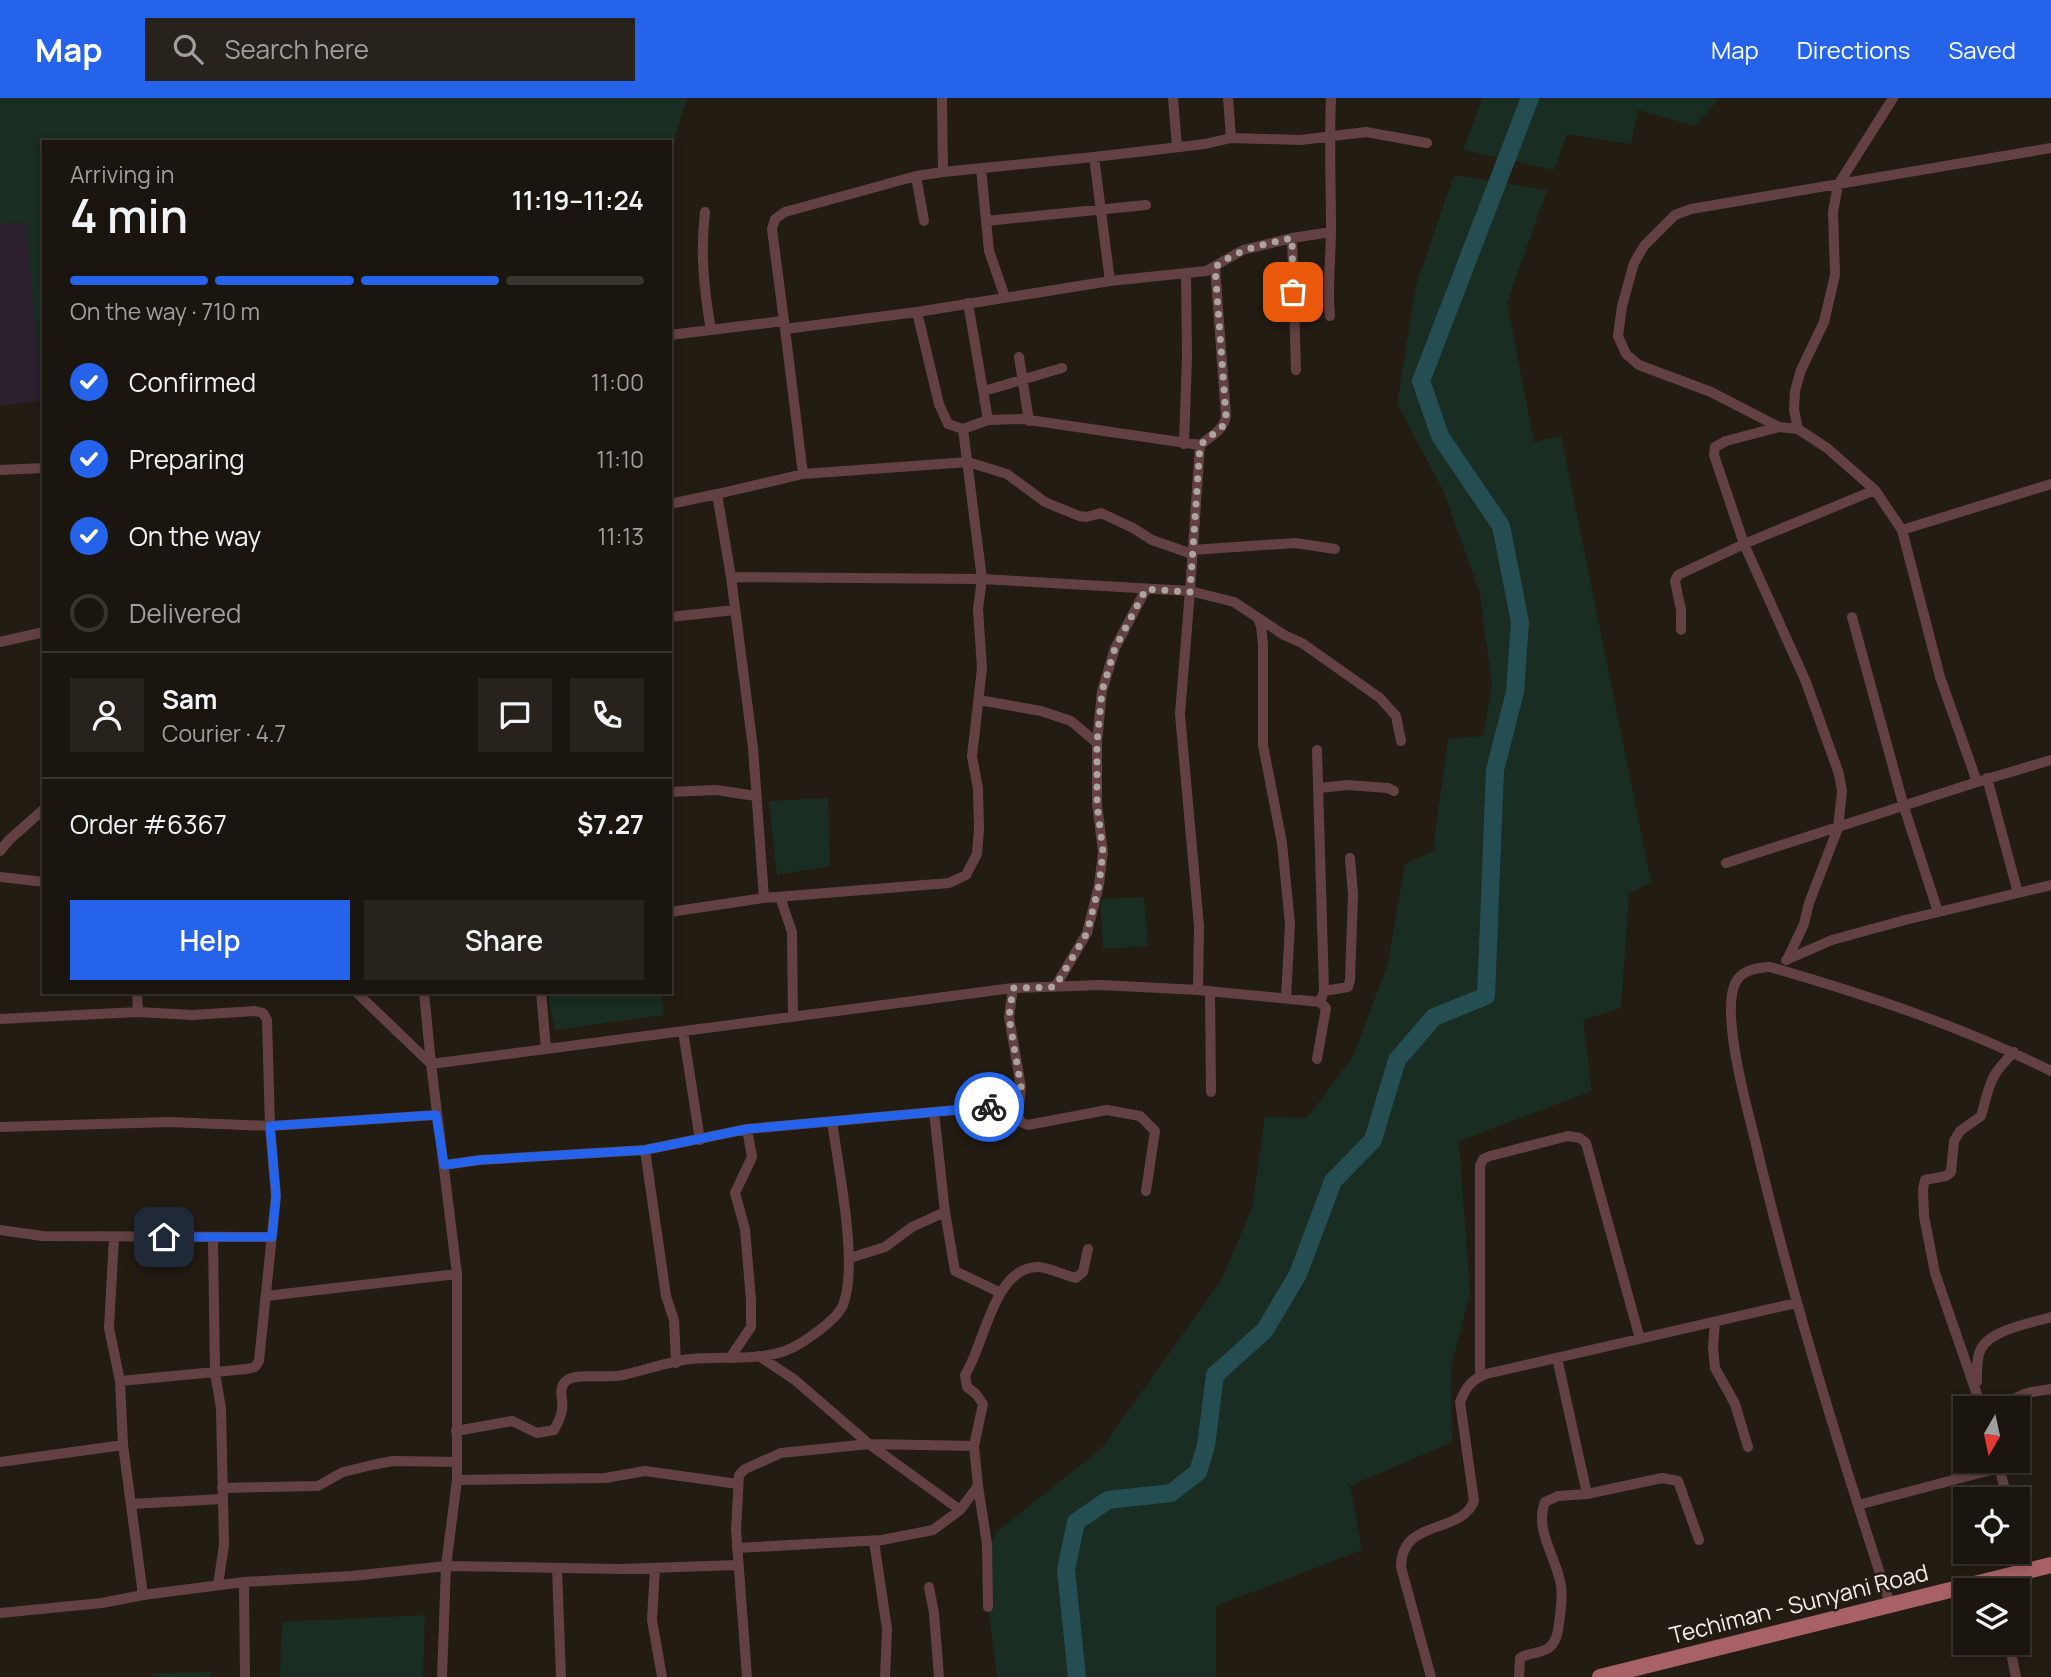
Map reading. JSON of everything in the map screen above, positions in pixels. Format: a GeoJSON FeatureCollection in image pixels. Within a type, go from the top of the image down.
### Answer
{"type":"FeatureCollection","features":[{"type":"Feature","properties":{"kind":"main road","name":"Techiman - Sunyani Road"},"geometry":{"type":"LineString","coordinates":[[2012,1578],[2051,1565]]}},
{"type":"Feature","properties":{"kind":"main road","name":"Techiman - Sunyani Road"},"geometry":{"type":"LineString","coordinates":[[1600,1677],[1890,1604],[1953,1593]]}},
{"type":"Feature","properties":{"kind":"street"},"geometry":{"type":"LineString","coordinates":[[942,98],[943,172]]}},
{"type":"Feature","properties":{"kind":"street"},"geometry":{"type":"LineString","coordinates":[[1173,98],[1177,147]]}},
{"type":"Feature","properties":{"kind":"street"},"geometry":{"type":"LineString","coordinates":[[1228,98],[1231,138]]}},
{"type":"Feature","properties":{"kind":"street"},"geometry":{"type":"LineString","coordinates":[[1330,316],[1331,98]]}},
{"type":"Feature","properties":{"kind":"street"},"geometry":{"type":"LineString","coordinates":[[1798,429],[1794,410],[1795,391],[1801,370],[1824,322],[1835,275],[1833,212],[1838,185],[1893,98]]}},
{"type":"Feature","properties":{"kind":"street"},"geometry":{"type":"LineString","coordinates":[[803,474],[772,229],[775,219],[785,212],[916,176],[1177,147],[1231,138],[1288,140],[1366,132],[1427,143]]}},
{"type":"Feature","properties":{"kind":"street"},"geometry":{"type":"LineString","coordinates":[[1779,427],[1711,392],[1639,365],[1626,354],[1618,336],[1628,283],[1634,263],[1644,246],[1675,215],[1691,209],[2051,148]]}},
{"type":"Feature","properties":{"kind":"street"},"geometry":{"type":"LineString","coordinates":[[1094,157],[1110,281]]}},
{"type":"Feature","properties":{"kind":"street"},"geometry":{"type":"LineString","coordinates":[[981,169],[989,251],[1005,297]]}},
{"type":"Feature","properties":{"kind":"street"},"geometry":{"type":"LineString","coordinates":[[916,176],[925,221]]}},
{"type":"Feature","properties":{"kind":"street"},"geometry":{"type":"LineString","coordinates":[[986,221],[1146,205]]}},
{"type":"Feature","properties":{"kind":"street"},"geometry":{"type":"LineString","coordinates":[[705,212],[701,242],[702,263],[711,330]]}},
{"type":"Feature","properties":{"kind":"street"},"geometry":{"type":"LineString","coordinates":[[672,335],[917,312],[1110,281],[1206,271],[1243,250],[1331,232]]}},
{"type":"Feature","properties":{"kind":"street"},"geometry":{"type":"LineString","coordinates":[[1292,238],[1296,370]]}},
{"type":"Feature","properties":{"kind":"street"},"geometry":{"type":"LineString","coordinates":[[1211,1092],[1180,714],[1200,445],[1224,425],[1226,416],[1215,267]]}},
{"type":"Feature","properties":{"kind":"street"},"geometry":{"type":"LineString","coordinates":[[1184,443],[1186,273]]}},
{"type":"Feature","properties":{"kind":"street"},"geometry":{"type":"LineString","coordinates":[[968,303],[988,421]]}},
{"type":"Feature","properties":{"kind":"street"},"geometry":{"type":"LineString","coordinates":[[917,312],[939,404],[948,424],[964,429],[988,421],[1029,421],[1200,445]]}},
{"type":"Feature","properties":{"kind":"street"},"geometry":{"type":"LineString","coordinates":[[1019,357],[1029,421]]}},
{"type":"Feature","properties":{"kind":"street"},"geometry":{"type":"LineString","coordinates":[[984,391],[1062,368]]}},
{"type":"Feature","properties":{"kind":"street"},"geometry":{"type":"LineString","coordinates":[[1787,960],[1804,924],[1809,903],[1838,828],[1842,791],[1839,774],[1806,682],[1744,544],[1714,455],[1715,447],[1726,441],[1779,427],[1798,429],[1827,448],[1875,490],[1902,530],[1940,677],[1982,780],[2018,893]]}},
{"type":"Feature","properties":{"kind":"street"},"geometry":{"type":"LineString","coordinates":[[672,912],[764,898],[949,883],[966,875],[977,854],[979,829],[978,789],[972,755],[982,668],[978,609],[982,579],[964,429]]}},
{"type":"Feature","properties":{"kind":"street"},"geometry":{"type":"LineString","coordinates":[[672,504],[803,474],[968,462],[1007,474],[1045,502],[1079,516],[1101,513],[1152,540],[1192,552],[1295,543],[1335,549]]}},
{"type":"Feature","properties":{"kind":"street"},"geometry":{"type":"LineString","coordinates":[[0,470],[42,468]]}},
{"type":"Feature","properties":{"kind":"street"},"geometry":{"type":"LineString","coordinates":[[1902,530],[2051,484]]}},
{"type":"Feature","properties":{"kind":"street"},"geometry":{"type":"LineString","coordinates":[[1681,630],[1681,610],[1675,581],[1678,575],[1744,544],[1875,490]]}},
{"type":"Feature","properties":{"kind":"street"},"geometry":{"type":"LineString","coordinates":[[717,494],[731,577],[753,748],[764,898]]}},
{"type":"Feature","properties":{"kind":"street"},"geometry":{"type":"LineString","coordinates":[[731,577],[982,579],[1190,592],[1234,602],[1284,635],[1303,643],[1380,698],[1396,716],[1401,741]]}},
{"type":"Feature","properties":{"kind":"street"},"geometry":{"type":"LineString","coordinates":[[1055,987],[1087,933],[1099,885],[1103,852],[1097,804],[1097,743],[1102,691],[1115,648],[1146,589]]}},
{"type":"Feature","properties":{"kind":"street"},"geometry":{"type":"LineString","coordinates":[[672,617],[735,610]]}},
{"type":"Feature","properties":{"kind":"street"},"geometry":{"type":"LineString","coordinates":[[1257,617],[1263,645],[1263,745],[1282,843],[1290,924],[1286,998]]}},
{"type":"Feature","properties":{"kind":"street"},"geometry":{"type":"LineString","coordinates":[[1852,617],[1904,807],[1938,912]]}},
{"type":"Feature","properties":{"kind":"street"},"geometry":{"type":"LineString","coordinates":[[0,642],[42,632]]}},
{"type":"Feature","properties":{"kind":"street"},"geometry":{"type":"LineString","coordinates":[[979,700],[1041,711],[1071,721],[1097,743]]}},
{"type":"Feature","properties":{"kind":"street"},"geometry":{"type":"LineString","coordinates":[[1317,750],[1320,788],[1322,997],[1326,1008],[1317,1059]]}},
{"type":"Feature","properties":{"kind":"street"},"geometry":{"type":"LineString","coordinates":[[1726,863],[2051,760]]}},
{"type":"Feature","properties":{"kind":"street"},"geometry":{"type":"LineString","coordinates":[[1320,788],[1347,785],[1388,788],[1394,791]]}},
{"type":"Feature","properties":{"kind":"street"},"geometry":{"type":"LineString","coordinates":[[672,792],[716,790],[756,796]]}},
{"type":"Feature","properties":{"kind":"street"},"geometry":{"type":"LineString","coordinates":[[0,851],[42,811]]}},
{"type":"Feature","properties":{"kind":"street"},"geometry":{"type":"LineString","coordinates":[[431,1064],[1013,988],[1101,985],[1286,998],[1322,997],[1345,989],[1350,980],[1353,894],[1350,858]]}},
{"type":"Feature","properties":{"kind":"street"},"geometry":{"type":"LineString","coordinates":[[0,877],[42,882]]}},
{"type":"Feature","properties":{"kind":"street"},"geometry":{"type":"LineString","coordinates":[[1890,1604],[1832,1428],[1776,1232],[1732,1045],[1733,993],[1736,980],[1743,974],[1770,967],[1832,940],[2051,885]]}},
{"type":"Feature","properties":{"kind":"street"},"geometry":{"type":"LineString","coordinates":[[780,897],[792,932],[793,1017]]}},
{"type":"Feature","properties":{"kind":"street"},"geometry":{"type":"LineString","coordinates":[[1770,967],[1900,1007],[2014,1052],[2051,1071]]}},
{"type":"Feature","properties":{"kind":"street"},"geometry":{"type":"LineString","coordinates":[[1013,988],[1009,1017],[1021,1087],[1018,1116],[1021,1122],[1028,1125],[1107,1110],[1140,1116],[1155,1131],[1146,1191]]}},
{"type":"Feature","properties":{"kind":"street"},"geometry":{"type":"LineString","coordinates":[[137,994],[138,1013]]}},
{"type":"Feature","properties":{"kind":"street"},"geometry":{"type":"LineString","coordinates":[[358,994],[431,1064]]}},
{"type":"Feature","properties":{"kind":"street"},"geometry":{"type":"LineString","coordinates":[[424,994],[436,1115],[457,1274],[457,1480],[446,1566],[442,1677]]}},
{"type":"Feature","properties":{"kind":"street"},"geometry":{"type":"LineString","coordinates":[[541,994],[546,1049]]}},
{"type":"Feature","properties":{"kind":"street"},"geometry":{"type":"LineString","coordinates":[[0,1019],[255,1011],[263,1013],[267,1020],[270,1126],[276,1196],[259,1361],[254,1367],[215,1373],[120,1381]]}},
{"type":"Feature","properties":{"kind":"street"},"geometry":{"type":"LineString","coordinates":[[683,1031],[700,1140]]}},
{"type":"Feature","properties":{"kind":"street"},"geometry":{"type":"LineString","coordinates":[[1978,1396],[1935,1273],[1924,1216],[1923,1189],[1925,1180],[1951,1172],[1954,1141],[1960,1131],[1981,1116],[1989,1082],[2014,1052]]}},
{"type":"Feature","properties":{"kind":"street"},"geometry":{"type":"LineString","coordinates":[[444,1165],[480,1160],[645,1150],[747,1129],[1000,1106],[1019,1107]]}},
{"type":"Feature","properties":{"kind":"street"},"geometry":{"type":"LineString","coordinates":[[934,1112],[945,1212],[955,1271],[999,1292]]}},
{"type":"Feature","properties":{"kind":"street"},"geometry":{"type":"LineString","coordinates":[[0,1127],[170,1122],[270,1126],[436,1115]]}},
{"type":"Feature","properties":{"kind":"street"},"geometry":{"type":"LineString","coordinates":[[456,1431],[512,1421],[537,1433],[554,1430],[562,1414],[564,1401],[561,1390],[564,1382],[572,1377],[614,1377],[689,1359],[759,1356],[785,1351],[809,1339],[841,1309],[850,1258],[832,1121]]}},
{"type":"Feature","properties":{"kind":"street"},"geometry":{"type":"LineString","coordinates":[[730,1358],[751,1327],[745,1229],[735,1192],[752,1157],[747,1129]]}},
{"type":"Feature","properties":{"kind":"street"},"geometry":{"type":"LineString","coordinates":[[1480,1377],[1479,1166],[1490,1156],[1568,1136],[1580,1138],[1586,1143],[1640,1339]]}},
{"type":"Feature","properties":{"kind":"street"},"geometry":{"type":"LineString","coordinates":[[645,1150],[666,1296],[674,1320],[676,1363]]}},
{"type":"Feature","properties":{"kind":"street"},"geometry":{"type":"LineString","coordinates":[[850,1258],[885,1247],[912,1227],[945,1212]]}},
{"type":"Feature","properties":{"kind":"street"},"geometry":{"type":"LineString","coordinates":[[0,1230],[42,1236],[272,1237]]}},
{"type":"Feature","properties":{"kind":"street"},"geometry":{"type":"LineString","coordinates":[[114,1237],[108,1328],[120,1381],[123,1445],[144,1595]]}},
{"type":"Feature","properties":{"kind":"street"},"geometry":{"type":"LineString","coordinates":[[214,1238],[215,1373],[220,1408],[224,1545],[218,1585]]}},
{"type":"Feature","properties":{"kind":"street"},"geometry":{"type":"LineString","coordinates":[[988,1607],[987,1544],[974,1446],[983,1404],[967,1387],[965,1375],[973,1363],[999,1292],[1014,1275],[1029,1268],[1042,1267],[1076,1278],[1083,1272],[1088,1249]]}},
{"type":"Feature","properties":{"kind":"street"},"geometry":{"type":"LineString","coordinates":[[267,1296],[457,1274]]}},
{"type":"Feature","properties":{"kind":"street"},"geometry":{"type":"LineString","coordinates":[[1431,1677],[1401,1567],[1401,1557],[1405,1547],[1416,1535],[1471,1509],[1474,1501],[1460,1402],[1473,1380],[1797,1303]]}},
{"type":"Feature","properties":{"kind":"street"},"geometry":{"type":"LineString","coordinates":[[1976,1388],[1979,1354],[1981,1347],[1990,1338],[2003,1331],[2051,1317]]}},
{"type":"Feature","properties":{"kind":"street"},"geometry":{"type":"LineString","coordinates":[[1715,1322],[1715,1368],[1735,1404],[1748,1447]]}},
{"type":"Feature","properties":{"kind":"street"},"geometry":{"type":"LineString","coordinates":[[778,1371],[785,1351]]}},
{"type":"Feature","properties":{"kind":"street"},"geometry":{"type":"LineString","coordinates":[[759,1356],[795,1380],[869,1444],[960,1510]]}},
{"type":"Feature","properties":{"kind":"street"},"geometry":{"type":"LineString","coordinates":[[1557,1358],[1587,1494]]}},
{"type":"Feature","properties":{"kind":"street"},"geometry":{"type":"LineString","coordinates":[[2018,1396],[2025,1392],[2051,1389]]}},
{"type":"Feature","properties":{"kind":"street"},"geometry":{"type":"LineString","coordinates":[[747,1677],[737,1548],[739,1475],[745,1469],[781,1453],[869,1444],[974,1446]]}},
{"type":"Feature","properties":{"kind":"street"},"geometry":{"type":"LineString","coordinates":[[0,1465],[123,1445]]}},
{"type":"Feature","properties":{"kind":"street"},"geometry":{"type":"LineString","coordinates":[[131,1504],[318,1486],[343,1472],[393,1461],[457,1462]]}},
{"type":"Feature","properties":{"kind":"street"},"geometry":{"type":"LineString","coordinates":[[457,1480],[605,1478],[645,1471],[738,1484]]}},
{"type":"Feature","properties":{"kind":"street"},"geometry":{"type":"LineString","coordinates":[[1858,1505],[1966,1474]]}},
{"type":"Feature","properties":{"kind":"street"},"geometry":{"type":"LineString","coordinates":[[1518,1677],[1520,1658],[1552,1645],[1557,1636],[1562,1604],[1560,1585],[1541,1520],[1545,1502],[1558,1496],[1587,1494],[1672,1478],[1678,1481],[1699,1540]]}},
{"type":"Feature","properties":{"kind":"street"},"geometry":{"type":"LineString","coordinates":[[737,1548],[874,1541],[933,1530],[960,1510],[978,1486]]}},
{"type":"Feature","properties":{"kind":"street"},"geometry":{"type":"LineString","coordinates":[[874,1541],[887,1629],[885,1677]]}},
{"type":"Feature","properties":{"kind":"street"},"geometry":{"type":"LineString","coordinates":[[2026,1564],[2028,1571]]}},
{"type":"Feature","properties":{"kind":"street"},"geometry":{"type":"LineString","coordinates":[[0,1613],[91,1604],[244,1582],[352,1576],[446,1566],[655,1568],[738,1565]]}},
{"type":"Feature","properties":{"kind":"street"},"geometry":{"type":"LineString","coordinates":[[557,1567],[561,1677]]}},
{"type":"Feature","properties":{"kind":"street"},"geometry":{"type":"LineString","coordinates":[[655,1568],[652,1619],[662,1677]]}},
{"type":"Feature","properties":{"kind":"street"},"geometry":{"type":"LineString","coordinates":[[244,1582],[245,1677]]}},
{"type":"Feature","properties":{"kind":"street"},"geometry":{"type":"LineString","coordinates":[[929,1587],[939,1677]]}},
{"type":"Feature","properties":{"kind":"street"},"geometry":{"type":"LineString","coordinates":[[2011,1655],[2016,1677]]}},
{"type":"Feature","properties":{"kind":"shaded area"},"geometry":{"type":"Polygon","coordinates":[[[0,98],[42,140],[42,400],[0,406],[0,98]]]}},
{"type":"Feature","properties":{"kind":"green space"},"geometry":{"type":"Polygon","coordinates":[[[0,98],[687,98],[672,146],[672,140],[42,140],[42,400],[26,222],[0,224],[0,98]]]}},
{"type":"Feature","properties":{"kind":"green space"},"geometry":{"type":"Polygon","coordinates":[[[1482,98],[1720,98],[1695,126],[1638,110],[1631,144],[1567,134],[1554,170],[1463,150],[1482,98]]]}},
{"type":"Feature","properties":{"kind":"green space"},"geometry":{"type":"Polygon","coordinates":[[[1454,175],[1547,190],[1507,303],[1534,442],[1561,436],[1651,882],[1629,894],[1621,1008],[1583,1020],[1592,1091],[1459,1141],[1470,1293],[1451,1367],[1452,1442],[1350,1486],[1362,1550],[1216,1606],[1216,1677],[997,1677],[983,1567],[996,1532],[1101,1449],[1222,1279],[1252,1208],[1265,1117],[1307,1118],[1353,1056],[1388,963],[1405,864],[1433,851],[1448,739],[1483,736],[1492,687],[1480,594],[1444,492],[1397,404],[1416,285],[1454,175]]]}},
{"type":"Feature","properties":{"kind":"green space"},"geometry":{"type":"Polygon","coordinates":[[[828,798],[830,866],[777,875],[769,801],[828,798]]]}},
{"type":"Feature","properties":{"kind":"green space"},"geometry":{"type":"Polygon","coordinates":[[[1144,897],[1148,946],[1103,949],[1100,899],[1144,897]]]}},
{"type":"Feature","properties":{"kind":"green space"},"geometry":{"type":"Polygon","coordinates":[[[548,994],[662,994],[663,1015],[555,1030],[548,994]]]}},
{"type":"Feature","properties":{"kind":"green space"},"geometry":{"type":"Polygon","coordinates":[[[425,1615],[423,1677],[280,1677],[282,1622],[425,1615]]]}},
{"type":"Feature","properties":{"kind":"green space"},"geometry":{"type":"Polygon","coordinates":[[[211,1672],[212,1677],[153,1677],[152,1673],[211,1672]]]}},
{"type":"Feature","properties":{"kind":"waterway"},"geometry":{"type":"LineString","coordinates":[[1077,1677],[1066,1570],[1076,1522],[1108,1500],[1171,1493],[1198,1472],[1206,1446],[1215,1375],[1265,1330],[1298,1274],[1333,1181],[1373,1140],[1397,1060],[1434,1017],[1486,996],[1495,770],[1515,692],[1520,622],[1501,526],[1440,436],[1421,381],[1530,98]]}},
{"type":"Feature","properties":{"kind":"way so far"},"geometry":{"type":"LineString","coordinates":[[989,1107],[1019,1107],[1021,1087],[1009,1017],[1013,988],[1055,987],[1087,933],[1099,885],[1103,852],[1097,804],[1102,691],[1115,648],[1146,589],[1190,592],[1200,445],[1224,425],[1226,416],[1215,267],[1232,254],[1292,238],[1293,292]]}},
{"type":"Feature","properties":{"kind":"route"},"geometry":{"type":"LineString","coordinates":[[164,1237],[272,1237],[276,1196],[270,1126],[436,1115],[444,1165],[480,1160],[645,1150],[747,1129],[989,1107]]}}]}
